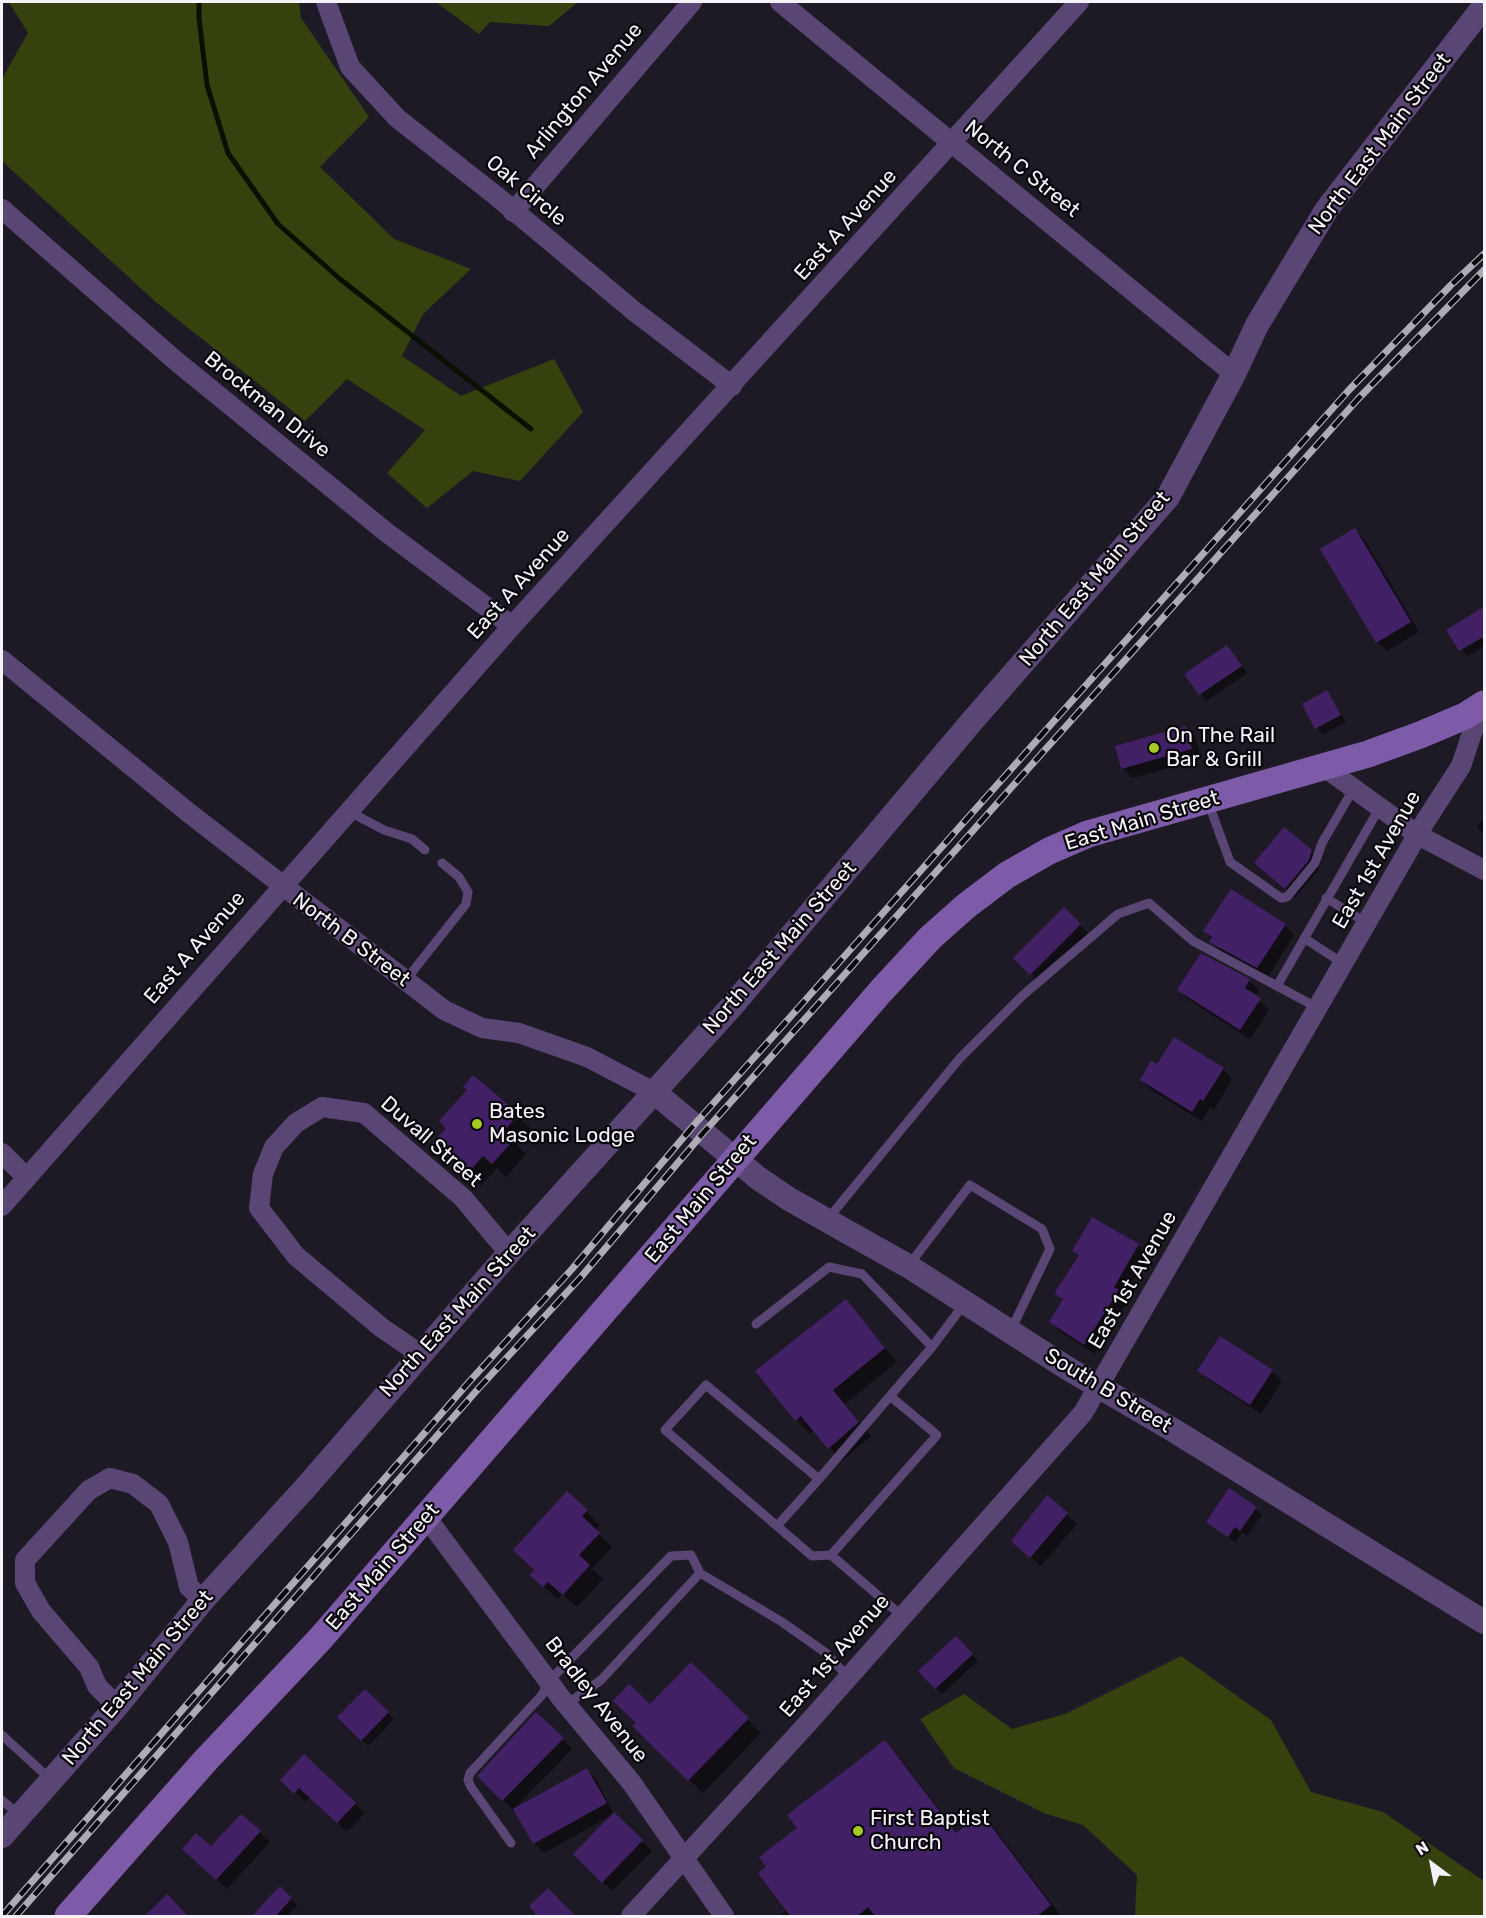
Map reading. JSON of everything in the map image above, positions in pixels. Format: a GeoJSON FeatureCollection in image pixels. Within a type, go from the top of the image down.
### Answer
{"type":"FeatureCollection","features":[{"type":"Feature","properties":{"kind":"main road","name":"East Main Street"},"geometry":{"type":"LineString","coordinates":[[68,1917],[205,1761],[321,1638],[735,1158],[905,965],[930,938],[966,906],[1007,875],[1078,838],[1324,767],[1420,735],[1483,705]]}},
{"type":"Feature","properties":{"kind":"street","name":"Oak Circle"},"geometry":{"type":"LineString","coordinates":[[326,2],[350,67],[397,118],[634,311],[732,386]]}},
{"type":"Feature","properties":{"kind":"street","name":"Arlington Avenue"},"geometry":{"type":"LineString","coordinates":[[513,212],[692,2]]}},
{"type":"Feature","properties":{"kind":"street","name":"North C Street"},"geometry":{"type":"LineString","coordinates":[[780,2],[1234,374]]}},
{"type":"Feature","properties":{"kind":"street","name":"East A Avenue"},"geometry":{"type":"LineString","coordinates":[[2,1206],[512,626],[1079,2]]}},
{"type":"Feature","properties":{"kind":"street","name":"North East Main Street"},"geometry":{"type":"LineString","coordinates":[[2,1836],[117,1706],[202,1600],[307,1486],[509,1253],[732,1006],[974,720],[1168,497],[1234,374],[1257,325],[1327,209],[1485,6]]}},
{"type":"Feature","properties":{"kind":"street","name":"Brockman Drive"},"geometry":{"type":"LineString","coordinates":[[2,209],[176,362],[386,532],[512,626]]}},
{"type":"Feature","properties":{"kind":"street","name":"North B Street"},"geometry":{"type":"LineString","coordinates":[[2,660],[281,886],[444,1010],[482,1028],[519,1033],[587,1057],[654,1092],[735,1158]]}},
{"type":"Feature","properties":{"kind":"street","name":"East 1st Avenue"},"geometry":{"type":"LineString","coordinates":[[631,1917],[1083,1413],[1418,835],[1461,766],[1483,705]]}},
{"type":"Feature","properties":{"kind":"street"},"geometry":{"type":"LineString","coordinates":[[1324,767],[1418,835],[1485,870]]}},
{"type":"Feature","properties":{"kind":"street","name":"Duvall Street"},"geometry":{"type":"LineString","coordinates":[[420,1354],[382,1328],[296,1256],[259,1208],[263,1174],[274,1147],[296,1123],[322,1107],[364,1113],[463,1198],[509,1253]]}},
{"type":"Feature","properties":{"kind":"street"},"geometry":{"type":"LineString","coordinates":[[2,1154],[27,1178]]}},
{"type":"Feature","properties":{"kind":"street","name":"South B Street"},"geometry":{"type":"LineString","coordinates":[[735,1158],[782,1194],[908,1266],[1099,1387],[1483,1618]]}},
{"type":"Feature","properties":{"kind":"street"},"geometry":{"type":"LineString","coordinates":[[117,1706],[97,1686],[89,1667],[41,1611],[25,1583],[25,1560],[89,1490],[110,1478],[133,1484],[159,1504],[178,1542],[189,1587],[202,1600]]}},
{"type":"Feature","properties":{"kind":"street","name":"Bradley Avenue"},"geometry":{"type":"LineString","coordinates":[[426,1517],[549,1681],[631,1782],[724,1917]]}},
{"type":"Feature","properties":{"kind":"lane"},"geometry":{"type":"LineString","coordinates":[[1208,799],[1230,862],[1281,898],[1287,897],[1315,863],[1322,843],[1354,788]]}},
{"type":"Feature","properties":{"kind":"lane"},"geometry":{"type":"LineString","coordinates":[[1277,986],[1380,807]]}},
{"type":"Feature","properties":{"kind":"lane"},"geometry":{"type":"LineString","coordinates":[[348,811],[384,830],[412,839],[425,850]]}},
{"type":"Feature","properties":{"kind":"lane"},"geometry":{"type":"LineString","coordinates":[[405,981],[466,904],[468,892],[459,877],[442,863]]}},
{"type":"Feature","properties":{"kind":"lane"},"geometry":{"type":"LineString","coordinates":[[1326,898],[1367,923]]}},
{"type":"Feature","properties":{"kind":"lane"},"geometry":{"type":"LineString","coordinates":[[827,1220],[960,1058],[1022,996],[1118,914],[1149,903],[1193,941],[1318,1008]]}},
{"type":"Feature","properties":{"kind":"lane"},"geometry":{"type":"LineString","coordinates":[[1304,938],[1344,964]]}},
{"type":"Feature","properties":{"kind":"lane"},"geometry":{"type":"LineString","coordinates":[[908,1266],[970,1185],[1042,1229],[1050,1249],[1010,1332]]}},
{"type":"Feature","properties":{"kind":"lane"},"geometry":{"type":"LineString","coordinates":[[756,1324],[829,1267],[862,1274],[932,1347]]}},
{"type":"Feature","properties":{"kind":"lane"},"geometry":{"type":"LineString","coordinates":[[777,1526],[932,1347],[965,1303]]}},
{"type":"Feature","properties":{"kind":"lane"},"geometry":{"type":"LineString","coordinates":[[819,1479],[706,1385],[665,1430],[812,1556],[831,1555],[902,1616]]}},
{"type":"Feature","properties":{"kind":"lane"},"geometry":{"type":"LineString","coordinates":[[831,1555],[937,1436],[890,1396]]}},
{"type":"Feature","properties":{"kind":"lane"},"geometry":{"type":"LineString","coordinates":[[511,1843],[471,1788],[468,1780],[470,1773],[542,1695],[549,1681],[671,1556],[691,1555],[700,1573],[782,1622],[826,1653],[848,1677]]}},
{"type":"Feature","properties":{"kind":"lane"},"geometry":{"type":"LineString","coordinates":[[567,1704],[602,1680],[700,1573]]}},
{"type":"Feature","properties":{"kind":"lane"},"geometry":{"type":"LineString","coordinates":[[2,1735],[51,1780]]}},
{"type":"Feature","properties":{"kind":"lane"},"geometry":{"type":"LineString","coordinates":[[2,1800],[20,1816]]}},
{"type":"Feature","properties":{"kind":"green space"},"geometry":{"type":"Polygon","coordinates":[[[9,2],[299,2],[301,18],[369,117],[320,167],[394,239],[471,269],[423,314],[402,356],[461,396],[554,359],[583,412],[520,481],[473,471],[427,508],[387,473],[425,430],[347,379],[305,421],[157,303],[2,161],[2,79],[28,33],[9,2]]]}},
{"type":"Feature","properties":{"kind":"green space"},"geometry":{"type":"Polygon","coordinates":[[[436,2],[578,2],[549,26],[490,22],[479,34],[436,2]]]}},
{"type":"Feature","properties":{"kind":"green space"},"geometry":{"type":"Polygon","coordinates":[[[1181,1656],[1271,1720],[1311,1792],[1383,1812],[1484,1881],[1484,1916],[1135,1916],[1137,1875],[1083,1825],[1046,1814],[954,1768],[920,1719],[964,1694],[1012,1729],[1065,1714],[1181,1656]]]}},
{"type":"Feature","properties":{"kind":"building"},"geometry":{"type":"Polygon","coordinates":[[[1355,528],[1411,622],[1376,643],[1320,549],[1355,528]]]}},
{"type":"Feature","properties":{"kind":"building"},"geometry":{"type":"Polygon","coordinates":[[[1485,606],[1485,636],[1459,651],[1446,630],[1485,606]]]}},
{"type":"Feature","properties":{"kind":"building"},"geometry":{"type":"Polygon","coordinates":[[[1227,645],[1242,666],[1199,695],[1184,674],[1227,645]]]}},
{"type":"Feature","properties":{"kind":"building"},"geometry":{"type":"Polygon","coordinates":[[[1327,690],[1341,715],[1315,729],[1302,704],[1327,690]]]}},
{"type":"Feature","properties":{"kind":"building","name":"On The Rail Bar & Grill"},"geometry":{"type":"Polygon","coordinates":[[[1186,726],[1192,749],[1121,769],[1115,746],[1186,726]]]}},
{"type":"Feature","properties":{"kind":"building"},"geometry":{"type":"Polygon","coordinates":[[[1284,827],[1312,850],[1309,860],[1285,889],[1254,863],[1284,827]]]}},
{"type":"Feature","properties":{"kind":"building"},"geometry":{"type":"Polygon","coordinates":[[[1231,889],[1286,924],[1257,968],[1209,942],[1212,937],[1203,931],[1231,889]]]}},
{"type":"Feature","properties":{"kind":"building"},"geometry":{"type":"Polygon","coordinates":[[[1064,907],[1081,924],[1030,975],[1013,958],[1064,907]]]}},
{"type":"Feature","properties":{"kind":"building"},"geometry":{"type":"Polygon","coordinates":[[[1201,953],[1250,979],[1245,988],[1261,998],[1240,1030],[1177,990],[1201,953]]]}},
{"type":"Feature","properties":{"kind":"building"},"geometry":{"type":"Polygon","coordinates":[[[1174,1037],[1224,1068],[1203,1101],[1200,1099],[1192,1112],[1140,1080],[1151,1061],[1157,1064],[1174,1037]]]}},
{"type":"Feature","properties":{"kind":"building","name":"Bates Masonic Lodge"},"geometry":{"type":"Polygon","coordinates":[[[473,1075],[519,1114],[504,1131],[514,1140],[492,1164],[483,1156],[467,1174],[432,1144],[446,1128],[439,1121],[467,1090],[463,1087],[473,1075]]]}},
{"type":"Feature","properties":{"kind":"building"},"geometry":{"type":"Polygon","coordinates":[[[1092,1217],[1139,1244],[1114,1287],[1119,1290],[1084,1345],[1049,1322],[1063,1299],[1054,1294],[1079,1255],[1072,1251],[1092,1217]]]}},
{"type":"Feature","properties":{"kind":"building"},"geometry":{"type":"Polygon","coordinates":[[[846,1299],[885,1348],[833,1390],[859,1422],[828,1449],[801,1416],[795,1421],[755,1371],[846,1299]]]}},
{"type":"Feature","properties":{"kind":"building"},"geometry":{"type":"Polygon","coordinates":[[[1220,1336],[1273,1370],[1250,1405],[1197,1371],[1220,1336]]]}},
{"type":"Feature","properties":{"kind":"building"},"geometry":{"type":"Polygon","coordinates":[[[1229,1488],[1257,1507],[1240,1531],[1235,1527],[1228,1537],[1206,1522],[1229,1488]]]}},
{"type":"Feature","properties":{"kind":"building"},"geometry":{"type":"Polygon","coordinates":[[[567,1491],[588,1510],[582,1516],[600,1533],[579,1555],[590,1565],[563,1595],[548,1582],[543,1587],[529,1575],[534,1570],[513,1550],[567,1491]]]}},
{"type":"Feature","properties":{"kind":"building"},"geometry":{"type":"Polygon","coordinates":[[[1047,1495],[1068,1513],[1030,1558],[1011,1541],[1047,1495]]]}},
{"type":"Feature","properties":{"kind":"building"},"geometry":{"type":"Polygon","coordinates":[[[956,1636],[973,1654],[935,1689],[918,1671],[956,1636]]]}},
{"type":"Feature","properties":{"kind":"building"},"geometry":{"type":"Polygon","coordinates":[[[691,1662],[749,1718],[688,1781],[632,1726],[636,1723],[613,1701],[629,1684],[650,1704],[691,1662]]]}},
{"type":"Feature","properties":{"kind":"building"},"geometry":{"type":"Polygon","coordinates":[[[365,1689],[389,1712],[361,1741],[337,1717],[365,1689]]]}},
{"type":"Feature","properties":{"kind":"building"},"geometry":{"type":"Polygon","coordinates":[[[536,1712],[564,1738],[502,1801],[477,1776],[536,1712]]]}},
{"type":"Feature","properties":{"kind":"building","name":"First Baptist Church"},"geometry":{"type":"Polygon","coordinates":[[[885,1740],[956,1833],[982,1814],[1051,1905],[1036,1917],[876,1917],[868,1907],[856,1917],[791,1917],[758,1873],[766,1867],[759,1857],[797,1828],[787,1815],[885,1740]]]}},
{"type":"Feature","properties":{"kind":"building"},"geometry":{"type":"Polygon","coordinates":[[[304,1754],[356,1803],[337,1823],[299,1788],[294,1794],[280,1780],[304,1754]]]}},
{"type":"Feature","properties":{"kind":"building"},"geometry":{"type":"Polygon","coordinates":[[[587,1768],[607,1803],[533,1844],[513,1809],[587,1768]]]}},
{"type":"Feature","properties":{"kind":"building"},"geometry":{"type":"Polygon","coordinates":[[[614,1812],[643,1840],[602,1883],[573,1854],[614,1812]]]}},
{"type":"Feature","properties":{"kind":"building"},"geometry":{"type":"Polygon","coordinates":[[[241,1814],[261,1831],[216,1880],[182,1849],[196,1833],[211,1846],[241,1814]]]}},
{"type":"Feature","properties":{"kind":"building"},"geometry":{"type":"Polygon","coordinates":[[[280,1886],[292,1898],[275,1917],[251,1917],[280,1886]]]}},
{"type":"Feature","properties":{"kind":"building"},"geometry":{"type":"Polygon","coordinates":[[[548,1888],[576,1917],[538,1917],[529,1906],[548,1888]]]}},
{"type":"Feature","properties":{"kind":"building"},"geometry":{"type":"Polygon","coordinates":[[[167,1894],[189,1917],[144,1917],[167,1894]]]}},
{"type":"Feature","properties":{"kind":"waterway"},"geometry":{"type":"LineString","coordinates":[[199,2],[207,85],[228,153],[278,224],[340,279],[531,429]]}},
{"type":"Feature","properties":{"kind":"railway"},"geometry":{"type":"LineString","coordinates":[[2,1916],[469,1382],[572,1269],[694,1125],[1349,390],[1484,254]]}},
{"type":"Feature","properties":{"kind":"railway"},"geometry":{"type":"LineString","coordinates":[[16,1916],[478,1389],[581,1277],[704,1132],[1358,399],[1484,270]]}},
{"type":"Feature","properties":{"kind":"place","name":"On The Rail Bar & Grill"},"geometry":{"type":"Point","coordinates":[1154,748]}},
{"type":"Feature","properties":{"kind":"place","name":"Bates Masonic Lodge"},"geometry":{"type":"Point","coordinates":[477,1124]}},
{"type":"Feature","properties":{"kind":"place","name":"First Baptist Church"},"geometry":{"type":"Point","coordinates":[858,1831]}}]}
